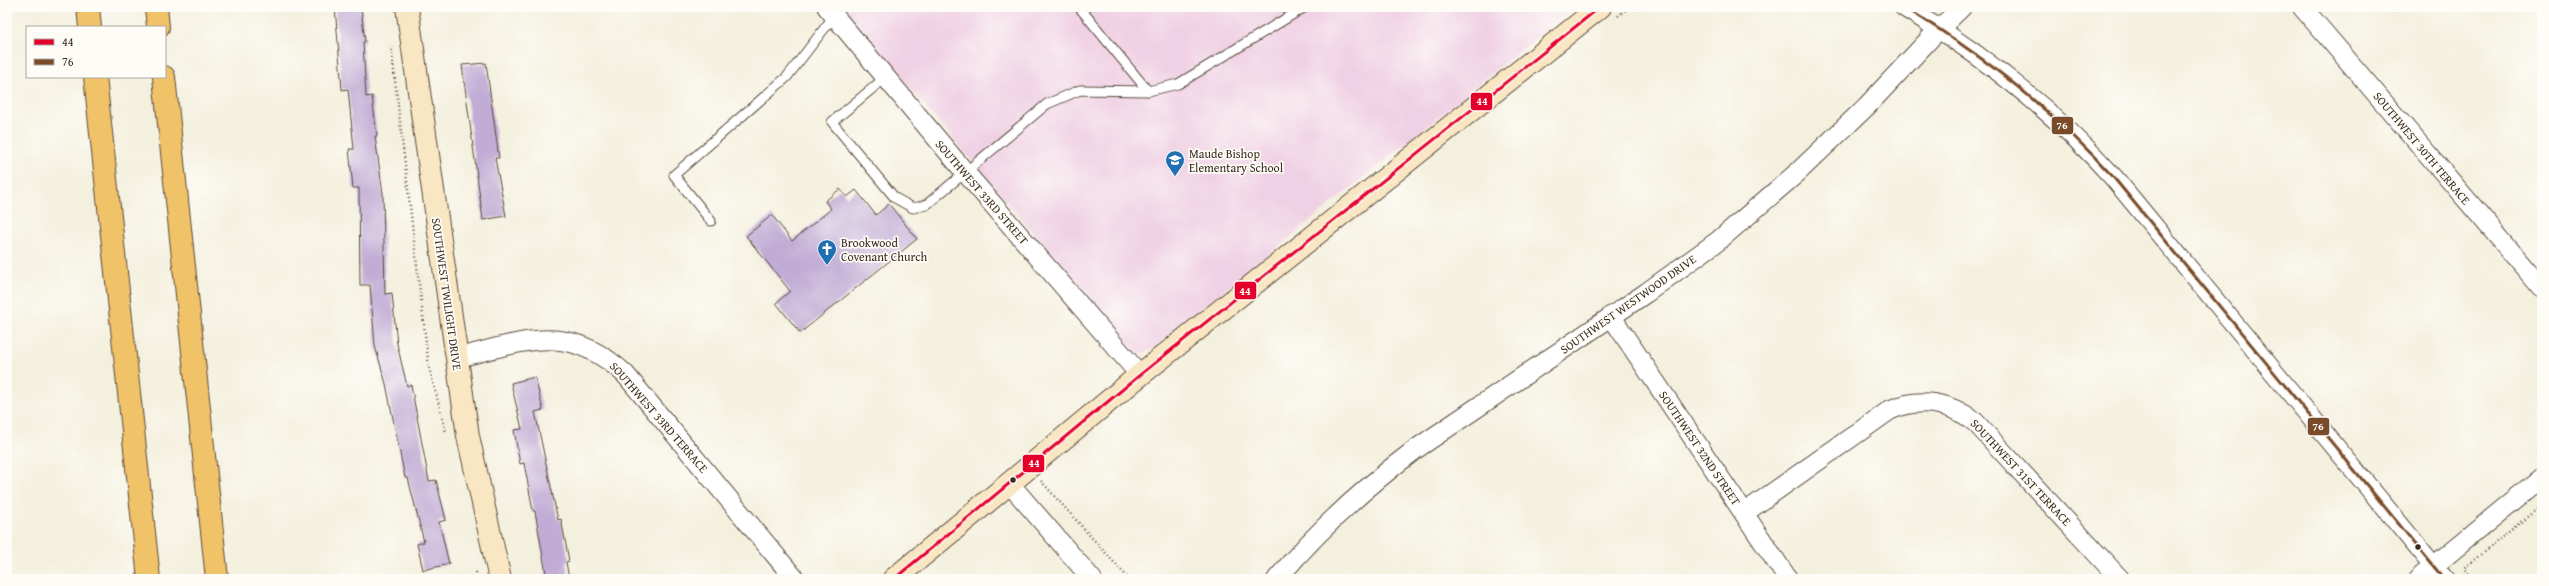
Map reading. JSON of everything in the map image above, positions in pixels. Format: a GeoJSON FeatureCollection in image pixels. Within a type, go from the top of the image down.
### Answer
{"type":"FeatureCollection","features":[{"type":"Feature","properties":{"kind":"highway"},"geometry":{"type":"LineString","coordinates":[[88,7],[90,26]]}},
{"type":"Feature","properties":{"kind":"highway"},"geometry":{"type":"LineString","coordinates":[[156,7],[158,26]]}},
{"type":"Feature","properties":{"kind":"highway"},"geometry":{"type":"LineString","coordinates":[[96,78],[149,579]]}},
{"type":"Feature","properties":{"kind":"highway"},"geometry":{"type":"LineString","coordinates":[[164,78],[217,579]]}},
{"type":"Feature","properties":{"kind":"street","name":"SOUTHWEST TWILIGHT DRIVE"},"geometry":{"type":"LineString","coordinates":[[407,7],[468,436],[500,579]]}},
{"type":"Feature","properties":{"kind":"street"},"geometry":{"type":"LineString","coordinates":[[894,579],[1140,375],[1600,7]]}},
{"type":"Feature","properties":{"kind":"street"},"geometry":{"type":"LineString","coordinates":[[1904,7],[1939,28],[2011,80],[2079,140],[2119,184],[2440,572]]}},
{"type":"Feature","properties":{"kind":"street","name":"SOUTHWEST WESTWOOD DRIVE"},"geometry":{"type":"LineString","coordinates":[[1277,579],[1330,520],[1386,471],[1718,241],[1798,172],[1866,107],[1939,28],[1962,7]]}},
{"type":"Feature","properties":{"kind":"street","name":"SOUTHWEST 30TH TERRACE"},"geometry":{"type":"LineString","coordinates":[[2302,7],[2542,288]]}},
{"type":"Feature","properties":{"kind":"street","name":"SOUTHWEST 33RD STREET"},"geometry":{"type":"LineString","coordinates":[[830,11],[964,171],[1140,375]]}},
{"type":"Feature","properties":{"kind":"street","name":"SOUTHWEST 32ND STREET"},"geometry":{"type":"LineString","coordinates":[[1611,316],[1788,579]]}},
{"type":"Feature","properties":{"kind":"street","name":"SOUTHWEST 33RD TERRACE"},"geometry":{"type":"LineString","coordinates":[[456,358],[535,340],[558,339],[580,344],[607,357],[625,374],[795,579]]}},
{"type":"Feature","properties":{"kind":"street","name":"SOUTHWEST 31ST TERRACE"},"geometry":{"type":"LineString","coordinates":[[1744,513],[1890,410],[1913,403],[1945,405],[1965,414],[1975,422],[2120,579]]}},
{"type":"Feature","properties":{"kind":"street"},"geometry":{"type":"LineString","coordinates":[[2418,579],[2440,572],[2542,477]]}},
{"type":"Feature","properties":{"kind":"street"},"geometry":{"type":"LineString","coordinates":[[1009,483],[1092,579]]}},
{"type":"Feature","properties":{"kind":"lane"},"geometry":{"type":"LineString","coordinates":[[1079,7],[1148,91]]}},
{"type":"Feature","properties":{"kind":"lane"},"geometry":{"type":"LineString","coordinates":[[886,77],[832,122],[895,198],[913,208],[926,205],[964,171],[1047,104],[1080,90],[1148,91],[1178,84],[1305,7]]}},
{"type":"Feature","properties":{"kind":"lane"},"geometry":{"type":"LineString","coordinates":[[711,221],[674,175],[787,77],[830,11]]}},
{"type":"Feature","properties":{"kind":"path"},"geometry":{"type":"LineString","coordinates":[[390,39],[429,366],[446,433]]}},
{"type":"Feature","properties":{"kind":"path"},"geometry":{"type":"LineString","coordinates":[[1041,481],[1129,579]]}},
{"type":"Feature","properties":{"kind":"path"},"geometry":{"type":"LineString","coordinates":[[2468,579],[2471,577],[2464,568],[2542,506]]}},
{"type":"Feature","properties":{"kind":"path"},"geometry":{"type":"LineString","coordinates":[[476,565],[477,579]]}},
{"type":"Feature","properties":{"kind":"shaded area","name":"Maude Bishop Elementary School"},"geometry":{"type":"Polygon","coordinates":[[[840,7],[1574,7],[1150,351],[1140,354],[1132,348],[840,7]]]}},
{"type":"Feature","properties":{"kind":"building"},"geometry":{"type":"Polygon","coordinates":[[[335,7],[361,7],[365,42],[363,42],[366,97],[372,96],[377,136],[375,136],[383,194],[385,294],[392,293],[397,344],[407,386],[411,385],[429,481],[436,480],[446,520],[439,522],[449,564],[423,570],[417,544],[424,542],[408,478],[405,478],[386,384],[375,346],[370,285],[360,285],[359,188],[353,188],[349,149],[354,149],[348,89],[342,90],[335,7]]]}},
{"type":"Feature","properties":{"kind":"building"},"geometry":{"type":"Polygon","coordinates":[[[486,63],[499,158],[495,158],[506,216],[483,220],[462,65],[486,63]]]}},
{"type":"Feature","properties":{"kind":"building","name":"Brookwood Covenant Church"},"geometry":{"type":"Polygon","coordinates":[[[840,189],[847,197],[856,190],[876,215],[889,204],[917,239],[800,333],[776,303],[790,291],[746,236],[772,215],[792,241],[831,209],[825,201],[840,189]]]}},
{"type":"Feature","properties":{"kind":"building"},"geometry":{"type":"Polygon","coordinates":[[[535,377],[543,410],[535,412],[558,520],[561,519],[569,561],[566,562],[569,579],[547,579],[535,511],[533,511],[524,463],[520,464],[514,430],[522,429],[511,383],[535,377]]]}},
{"type":"Feature","properties":{"kind":"transit line","name":"44"},"geometry":{"type":"LineString","coordinates":[[894,579],[1140,375],[1600,7]]}},
{"type":"Feature","properties":{"kind":"transit line","name":"76"},"geometry":{"type":"LineString","coordinates":[[1904,7],[1933,25],[1989,64],[2041,106],[2114,178],[2444,579]]}},
{"type":"Feature","properties":{"kind":"place","name":"Maude Bishop Elementary School"},"geometry":{"type":"Point","coordinates":[1175,177]}},
{"type":"Feature","properties":{"kind":"place","name":"Brookwood Covenant Church"},"geometry":{"type":"Point","coordinates":[827,266]}}]}
